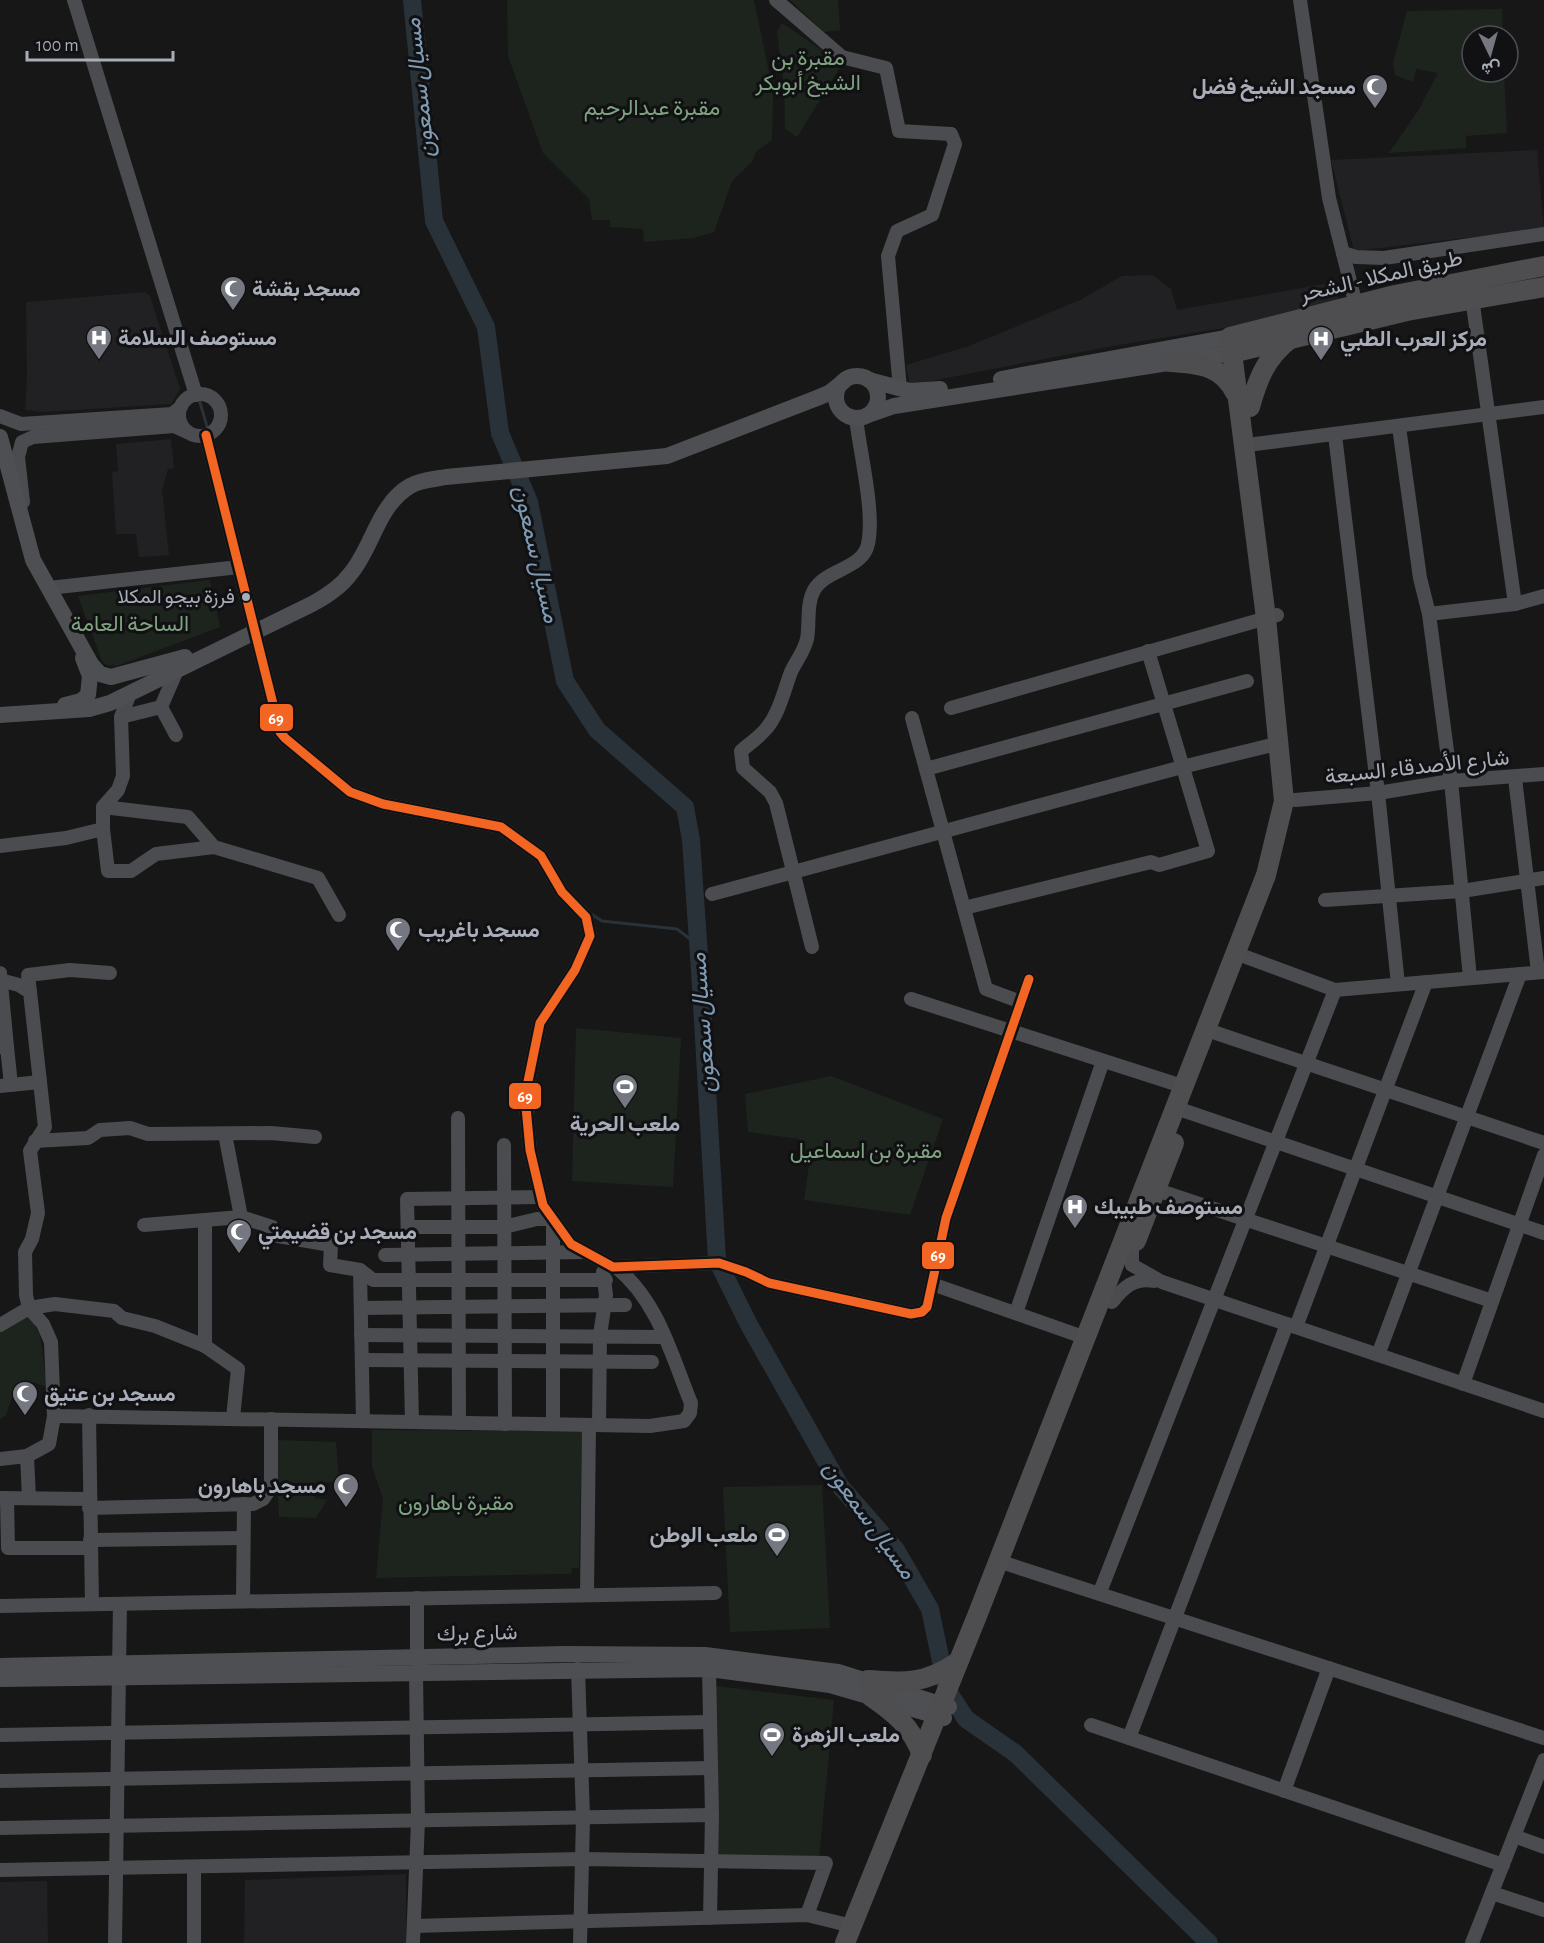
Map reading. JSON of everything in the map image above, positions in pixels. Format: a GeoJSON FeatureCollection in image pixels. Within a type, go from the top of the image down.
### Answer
{"type":"FeatureCollection","features":[{"type":"Feature","properties":{"kind":"highway","name":"طريق المكلا - الشحر"},"geometry":{"type":"LineString","coordinates":[[1238,344],[1356,305],[1544,266]]}},
{"type":"Feature","properties":{"kind":"highway","name":"طريق المكلا - الشحر"},"geometry":{"type":"LineString","coordinates":[[1238,344],[1292,337],[1472,298],[1544,287]]}},
{"type":"Feature","properties":{"kind":"highway"},"geometry":{"type":"LineString","coordinates":[[1245,404],[1267,361],[1292,337]]}},
{"type":"Feature","properties":{"kind":"highway"},"geometry":{"type":"LineString","coordinates":[[851,1937],[1002,1562],[1182,1086],[1246,957],[1276,883],[1295,800],[1238,344]]}},
{"type":"Feature","properties":{"kind":"highway"},"geometry":{"type":"LineString","coordinates":[[851,1937],[922,1755],[943,1711],[956,1663],[1002,1562],[1157,1190],[1210,1031],[1266,875],[1284,801],[1272,617],[1255,444],[1245,404],[1231,383],[1214,368],[1170,362]]}},
{"type":"Feature","properties":{"kind":"highway"},"geometry":{"type":"LineString","coordinates":[[869,1688],[929,1679],[956,1663]]}},
{"type":"Feature","properties":{"kind":"highway"},"geometry":{"type":"LineString","coordinates":[[869,1688],[900,1716],[913,1732],[922,1755]]}},
{"type":"Feature","properties":{"kind":"main road"},"geometry":{"type":"LineString","coordinates":[[0,715],[89,710],[130,693],[335,591],[352,573],[386,510],[398,495],[412,485],[446,477],[667,456],[829,393],[843,382],[856,376],[900,389],[922,391],[1238,344]]}},
{"type":"Feature","properties":{"kind":"main road"},"geometry":{"type":"LineString","coordinates":[[794,405],[816,406],[856,415],[894,406],[1170,362],[1238,344]]}},
{"type":"Feature","properties":{"kind":"main road"},"geometry":{"type":"LineString","coordinates":[[856,415],[877,404],[878,398],[874,385],[869,380]]}},
{"type":"Feature","properties":{"kind":"main road"},"geometry":{"type":"LineString","coordinates":[[843,382],[839,387],[836,400],[856,415]]}},
{"type":"Feature","properties":{"kind":"main road"},"geometry":{"type":"LineString","coordinates":[[0,436],[33,560],[91,664],[100,674],[111,677],[229,644]]}},
{"type":"Feature","properties":{"kind":"main road"},"geometry":{"type":"LineString","coordinates":[[38,712],[81,701],[88,695],[90,676],[72,629]]}},
{"type":"Feature","properties":{"kind":"main road","name":"شارع برك"},"geometry":{"type":"LineString","coordinates":[[0,1666],[119,1670],[705,1655],[788,1664],[943,1711]]}},
{"type":"Feature","properties":{"kind":"main road","name":"شارع برك"},"geometry":{"type":"LineString","coordinates":[[417,1664],[578,1669],[709,1669],[869,1688]]}},
{"type":"Feature","properties":{"kind":"main road","name":"شارع برك"},"geometry":{"type":"LineString","coordinates":[[0,1679],[119,1670]]}},
{"type":"Feature","properties":{"kind":"street"},"geometry":{"type":"LineString","coordinates":[[74,0],[196,395]]}},
{"type":"Feature","properties":{"kind":"street"},"geometry":{"type":"LineString","coordinates":[[776,0],[842,57],[886,68],[899,131],[951,134],[956,144],[932,215],[897,231],[888,256],[900,389]]}},
{"type":"Feature","properties":{"kind":"street"},"geometry":{"type":"LineString","coordinates":[[1300,0],[1329,198],[1356,305]]}},
{"type":"Feature","properties":{"kind":"street"},"geometry":{"type":"LineString","coordinates":[[1343,253],[1356,257],[1384,258],[1544,234]]}},
{"type":"Feature","properties":{"kind":"street"},"geometry":{"type":"LineString","coordinates":[[1472,298],[1515,604]]}},
{"type":"Feature","properties":{"kind":"street"},"geometry":{"type":"LineString","coordinates":[[0,416],[21,424],[172,414],[189,398],[196,395],[210,397],[219,407],[220,421],[217,427],[206,435],[187,432],[174,426],[49,435],[33,437],[22,442],[18,457],[26,533]]}},
{"type":"Feature","properties":{"kind":"street"},"geometry":{"type":"LineString","coordinates":[[181,407],[180,420],[187,432]]}},
{"type":"Feature","properties":{"kind":"street"},"geometry":{"type":"LineString","coordinates":[[1255,444],[1544,407]]}},
{"type":"Feature","properties":{"kind":"street"},"geometry":{"type":"LineString","coordinates":[[812,947],[776,803],[770,792],[743,768],[741,751],[766,729],[777,709],[792,670],[805,648],[810,626],[809,605],[815,590],[827,576],[858,560],[867,549],[871,530],[856,415]]}},
{"type":"Feature","properties":{"kind":"street"},"geometry":{"type":"LineString","coordinates":[[1399,427],[1420,578],[1429,614],[1451,781],[1470,978]]}},
{"type":"Feature","properties":{"kind":"street"},"geometry":{"type":"LineString","coordinates":[[54,1416],[650,1426],[684,1421],[690,1413],[691,1403],[647,1299],[633,1281],[616,1267],[571,1244],[543,1205],[530,1150],[525,1096],[540,1023],[575,970],[590,936],[586,917],[562,892],[541,856],[501,827],[383,804],[350,792],[319,769],[280,732],[206,435]]}},
{"type":"Feature","properties":{"kind":"street"},"geometry":{"type":"LineString","coordinates":[[1335,435],[1378,793],[1398,984]]}},
{"type":"Feature","properties":{"kind":"street"},"geometry":{"type":"LineString","coordinates":[[49,588],[239,567]]}},
{"type":"Feature","properties":{"kind":"street"},"geometry":{"type":"LineString","coordinates":[[1429,614],[1515,604],[1544,596]]}},
{"type":"Feature","properties":{"kind":"street"},"geometry":{"type":"LineString","coordinates":[[951,708],[1272,617]]}},
{"type":"Feature","properties":{"kind":"street"},"geometry":{"type":"LineString","coordinates":[[964,908],[1151,862],[1159,865],[1208,851],[1148,651]]}},
{"type":"Feature","properties":{"kind":"street"},"geometry":{"type":"LineString","coordinates":[[161,707],[177,670]]}},
{"type":"Feature","properties":{"kind":"street"},"geometry":{"type":"LineString","coordinates":[[926,769],[1247,681]]}},
{"type":"Feature","properties":{"kind":"street"},"geometry":{"type":"LineString","coordinates":[[130,693],[121,717],[123,776],[118,790],[104,807],[103,829],[108,871],[131,871],[156,854],[214,847],[318,878],[339,915]]}},
{"type":"Feature","properties":{"kind":"street"},"geometry":{"type":"LineString","coordinates":[[121,717],[161,707]]}},
{"type":"Feature","properties":{"kind":"street"},"geometry":{"type":"LineString","coordinates":[[161,707],[176,735]]}},
{"type":"Feature","properties":{"kind":"street"},"geometry":{"type":"LineString","coordinates":[[912,718],[986,989],[1021,1002]]}},
{"type":"Feature","properties":{"kind":"street"},"geometry":{"type":"LineString","coordinates":[[712,894],[1182,767],[1280,744]]}},
{"type":"Feature","properties":{"kind":"street","name":"شارع الأصدقاء السبعة"},"geometry":{"type":"LineString","coordinates":[[1295,800],[1378,793],[1451,781],[1515,778],[1544,774]]}},
{"type":"Feature","properties":{"kind":"street"},"geometry":{"type":"LineString","coordinates":[[1246,957],[1335,990],[1541,972],[1515,778]]}},
{"type":"Feature","properties":{"kind":"street"},"geometry":{"type":"LineString","coordinates":[[104,807],[188,817],[214,847]]}},
{"type":"Feature","properties":{"kind":"street"},"geometry":{"type":"LineString","coordinates":[[0,846],[66,838],[103,829]]}},
{"type":"Feature","properties":{"kind":"street"},"geometry":{"type":"LineString","coordinates":[[1324,900],[1462,891],[1544,878]]}},
{"type":"Feature","properties":{"kind":"street"},"geometry":{"type":"LineString","coordinates":[[0,1460],[27,1456],[49,1444],[54,1416],[51,1342],[43,1324],[29,1308],[25,1252],[32,1239],[38,1214],[30,1151],[45,1127],[27,975],[70,970],[110,973]]}},
{"type":"Feature","properties":{"kind":"street"},"geometry":{"type":"LineString","coordinates":[[1378,1355],[1520,974]]}},
{"type":"Feature","properties":{"kind":"street"},"geometry":{"type":"LineString","coordinates":[[30,992],[0,978],[5,1085],[40,1082]]}},
{"type":"Feature","properties":{"kind":"street"},"geometry":{"type":"LineString","coordinates":[[616,1267],[719,1263],[769,1283],[915,1314],[927,1307],[946,1218],[1029,979]]}},
{"type":"Feature","properties":{"kind":"street"},"geometry":{"type":"LineString","coordinates":[[1129,1738],[1291,1326],[1326,1245],[1426,982]]}},
{"type":"Feature","properties":{"kind":"street"},"geometry":{"type":"LineString","coordinates":[[1100,1592],[1335,990]]}},
{"type":"Feature","properties":{"kind":"street"},"geometry":{"type":"LineString","coordinates":[[911,999],[1182,1086]]}},
{"type":"Feature","properties":{"kind":"street"},"geometry":{"type":"LineString","coordinates":[[1210,1031],[1544,1143]]}},
{"type":"Feature","properties":{"kind":"street"},"geometry":{"type":"LineString","coordinates":[[1016,1313],[1103,1061]]}},
{"type":"Feature","properties":{"kind":"street"},"geometry":{"type":"LineString","coordinates":[[1185,1111],[1544,1233]]}},
{"type":"Feature","properties":{"kind":"street"},"geometry":{"type":"LineString","coordinates":[[458,1118],[459,1423]]}},
{"type":"Feature","properties":{"kind":"street"},"geometry":{"type":"LineString","coordinates":[[35,1141],[88,1138],[100,1130],[130,1128],[148,1134],[271,1133],[315,1137]]}},
{"type":"Feature","properties":{"kind":"street"},"geometry":{"type":"LineString","coordinates":[[225,1134],[240,1217]]}},
{"type":"Feature","properties":{"kind":"street"},"geometry":{"type":"LineString","coordinates":[[504,1145],[505,1424]]}},
{"type":"Feature","properties":{"kind":"street"},"geometry":{"type":"LineString","coordinates":[[1463,1384],[1544,1155]]}},
{"type":"Feature","properties":{"kind":"street"},"geometry":{"type":"LineString","coordinates":[[1157,1190],[1492,1301]]}},
{"type":"Feature","properties":{"kind":"street"},"geometry":{"type":"LineString","coordinates":[[412,1422],[407,1199],[541,1197]]}},
{"type":"Feature","properties":{"kind":"street"},"geometry":{"type":"LineString","coordinates":[[144,1225],[240,1217],[272,1227],[278,1236],[331,1245],[330,1265],[360,1270],[373,1280],[606,1280]]}},
{"type":"Feature","properties":{"kind":"street"},"geometry":{"type":"LineString","coordinates":[[408,1227],[504,1227],[537,1219],[553,1219]]}},
{"type":"Feature","properties":{"kind":"street"},"geometry":{"type":"LineString","coordinates":[[553,1219],[553,1424]]}},
{"type":"Feature","properties":{"kind":"street"},"geometry":{"type":"LineString","coordinates":[[205,1221],[205,1346]]}},
{"type":"Feature","properties":{"kind":"street"},"geometry":{"type":"LineString","coordinates":[[1132,1251],[1132,1265],[1162,1282]]}},
{"type":"Feature","properties":{"kind":"street"},"geometry":{"type":"LineString","coordinates":[[385,1256],[553,1253],[592,1255]]}},
{"type":"Feature","properties":{"kind":"street"},"geometry":{"type":"LineString","coordinates":[[587,1595],[594,1425],[606,1280],[592,1255]]}},
{"type":"Feature","properties":{"kind":"street"},"geometry":{"type":"LineString","coordinates":[[360,1270],[363,1421]]}},
{"type":"Feature","properties":{"kind":"street"},"geometry":{"type":"LineString","coordinates":[[1112,1302],[1125,1286],[1149,1280],[1162,1282],[1544,1411]]}},
{"type":"Feature","properties":{"kind":"street"},"geometry":{"type":"LineString","coordinates":[[932,1284],[1086,1338]]}},
{"type":"Feature","properties":{"kind":"street"},"geometry":{"type":"LineString","coordinates":[[0,1325],[29,1308],[55,1304],[114,1311],[122,1318],[155,1326],[205,1346],[238,1369],[233,1418]]}},
{"type":"Feature","properties":{"kind":"street"},"geometry":{"type":"LineString","coordinates":[[361,1308],[625,1305]]}},
{"type":"Feature","properties":{"kind":"street"},"geometry":{"type":"LineString","coordinates":[[361,1335],[553,1334],[664,1337]]}},
{"type":"Feature","properties":{"kind":"street"},"geometry":{"type":"LineString","coordinates":[[362,1360],[652,1362]]}},
{"type":"Feature","properties":{"kind":"street"},"geometry":{"type":"LineString","coordinates":[[89,1415],[92,1604]]}},
{"type":"Feature","properties":{"kind":"street"},"geometry":{"type":"LineString","coordinates":[[243,1538],[4,1548],[4,1498],[89,1504],[253,1504],[269,1494],[271,1419]]}},
{"type":"Feature","properties":{"kind":"street"},"geometry":{"type":"LineString","coordinates":[[27,1456],[29,1498]]}},
{"type":"Feature","properties":{"kind":"street"},"geometry":{"type":"LineString","coordinates":[[243,1601],[244,1504]]}},
{"type":"Feature","properties":{"kind":"street"},"geometry":{"type":"LineString","coordinates":[[1002,1562],[1176,1616],[1544,1738]]}},
{"type":"Feature","properties":{"kind":"street"},"geometry":{"type":"LineString","coordinates":[[0,1606],[715,1593]]}},
{"type":"Feature","properties":{"kind":"street"},"geometry":{"type":"LineString","coordinates":[[413,1943],[418,1821],[417,1598]]}},
{"type":"Feature","properties":{"kind":"street"},"geometry":{"type":"LineString","coordinates":[[115,1943],[120,1604]]}},
{"type":"Feature","properties":{"kind":"street"},"geometry":{"type":"LineString","coordinates":[[1284,1791],[1329,1668]]}},
{"type":"Feature","properties":{"kind":"street"},"geometry":{"type":"LineString","coordinates":[[578,1669],[583,1859],[580,1943]]}},
{"type":"Feature","properties":{"kind":"street"},"geometry":{"type":"LineString","coordinates":[[709,1669],[712,1815],[710,1918]]}},
{"type":"Feature","properties":{"kind":"street"},"geometry":{"type":"LineString","coordinates":[[0,1735],[710,1722]]}},
{"type":"Feature","properties":{"kind":"street"},"geometry":{"type":"LineString","coordinates":[[1091,1725],[1503,1865]]}},
{"type":"Feature","properties":{"kind":"street"},"geometry":{"type":"LineString","coordinates":[[1472,1943],[1514,1836],[1539,1789],[1544,1760]]}},
{"type":"Feature","properties":{"kind":"street"},"geometry":{"type":"LineString","coordinates":[[0,1781],[711,1768]]}},
{"type":"Feature","properties":{"kind":"street"},"geometry":{"type":"LineString","coordinates":[[0,1828],[712,1815]]}},
{"type":"Feature","properties":{"kind":"street"},"geometry":{"type":"LineString","coordinates":[[1514,1836],[1544,1846]]}},
{"type":"Feature","properties":{"kind":"street"},"geometry":{"type":"LineString","coordinates":[[0,1870],[416,1864],[583,1859],[826,1863],[807,1915]]}},
{"type":"Feature","properties":{"kind":"street"},"geometry":{"type":"LineString","coordinates":[[194,1867],[194,1943]]}},
{"type":"Feature","properties":{"kind":"street"},"geometry":{"type":"LineString","coordinates":[[1492,1893],[1544,1910]]}},
{"type":"Feature","properties":{"kind":"street"},"geometry":{"type":"LineString","coordinates":[[414,1926],[807,1915],[851,1937]]}},
{"type":"Feature","properties":{"kind":"shaded area"},"geometry":{"type":"Polygon","coordinates":[[[1537,150],[1544,229],[1354,251],[1331,160],[1537,150]]]}},
{"type":"Feature","properties":{"kind":"shaded area"},"geometry":{"type":"Polygon","coordinates":[[[1153,275],[1171,289],[1177,310],[1335,282],[1341,309],[1118,345],[910,385],[906,365],[969,346],[1080,300],[1122,276],[1153,275]]]}},
{"type":"Feature","properties":{"kind":"shaded area","name":"مستوصف السلامة"},"geometry":{"type":"Polygon","coordinates":[[[145,292],[150,296],[180,389],[171,404],[43,412],[25,410],[26,302],[145,292]]]}},
{"type":"Feature","properties":{"kind":"shaded area"},"geometry":{"type":"Polygon","coordinates":[[[171,439],[174,468],[168,469],[162,490],[169,555],[139,557],[136,534],[116,534],[112,472],[118,471],[116,444],[171,439]]]}},
{"type":"Feature","properties":{"kind":"shaded area"},"geometry":{"type":"Polygon","coordinates":[[[406,1874],[406,1943],[244,1943],[245,1880],[406,1874]]]}},
{"type":"Feature","properties":{"kind":"shaded area"},"geometry":{"type":"Polygon","coordinates":[[[47,1881],[48,1943],[0,1943],[0,1882],[47,1881]]]}},
{"type":"Feature","properties":{"kind":"green space","name":"مقبرة عبدالرحيم"},"geometry":{"type":"Polygon","coordinates":[[[507,0],[754,0],[773,92],[772,140],[756,152],[752,162],[732,181],[714,232],[694,238],[644,242],[643,229],[610,227],[610,220],[592,220],[589,199],[543,153],[508,56],[507,0]]]}},
{"type":"Feature","properties":{"kind":"green space","name":"مقبرة بن الشيخ أبوبكر"},"geometry":{"type":"Polygon","coordinates":[[[790,0],[838,0],[840,30],[824,32],[790,0]]]}},
{"type":"Feature","properties":{"kind":"green space"},"geometry":{"type":"Polygon","coordinates":[[[1502,9],[1503,24],[1460,24],[1460,84],[1505,84],[1507,133],[1466,136],[1466,148],[1389,153],[1418,111],[1438,73],[1416,69],[1413,82],[1395,75],[1393,63],[1407,11],[1502,9]]]}},
{"type":"Feature","properties":{"kind":"green space","name":"مقبرة بن الشيخ أبوبكر"},"geometry":{"type":"Polygon","coordinates":[[[782,23],[842,64],[797,137],[785,129],[784,85],[777,32],[782,23]]]}},
{"type":"Feature","properties":{"kind":"green space","name":"الساحة العامة"},"geometry":{"type":"Polygon","coordinates":[[[210,580],[220,627],[117,666],[107,665],[102,661],[78,596],[210,580]]]}},
{"type":"Feature","properties":{"kind":"green space","name":"ملعب الحرية"},"geometry":{"type":"Polygon","coordinates":[[[576,1028],[681,1038],[673,1187],[572,1181],[576,1028]]]}},
{"type":"Feature","properties":{"kind":"green space","name":"مقبرة بن اسماعيل"},"geometry":{"type":"Polygon","coordinates":[[[831,1076],[943,1119],[910,1215],[804,1200],[810,1158],[800,1154],[799,1139],[748,1132],[745,1094],[831,1076]]]}},
{"type":"Feature","properties":{"kind":"green space"},"geometry":{"type":"Polygon","coordinates":[[[29,1316],[40,1335],[47,1387],[32,1382],[16,1385],[6,1415],[0,1419],[0,1327],[29,1316]]]}},
{"type":"Feature","properties":{"kind":"green space","name":"مقبرة باهارون"},"geometry":{"type":"Polygon","coordinates":[[[372,1430],[582,1431],[579,1568],[572,1568],[571,1574],[376,1578],[383,1499],[372,1466],[372,1430]]]}},
{"type":"Feature","properties":{"kind":"green space","name":"مقبرة باهارون"},"geometry":{"type":"Polygon","coordinates":[[[275,1440],[336,1442],[339,1482],[316,1482],[315,1498],[327,1500],[316,1518],[279,1517],[275,1440]]]}},
{"type":"Feature","properties":{"kind":"green space","name":"ملعب الوطن"},"geometry":{"type":"Polygon","coordinates":[[[822,1485],[830,1628],[730,1632],[723,1487],[822,1485]]]}},
{"type":"Feature","properties":{"kind":"green space","name":"ملعب الزهرة"},"geometry":{"type":"Polygon","coordinates":[[[715,1686],[834,1700],[819,1859],[716,1857],[715,1686]]]}},
{"type":"Feature","properties":{"kind":"waterway","name":"مسيال سمعون"},"geometry":{"type":"LineString","coordinates":[[412,0],[434,221],[486,327],[500,433],[529,502],[565,681],[597,730],[685,807],[691,840],[717,1260],[748,1323],[840,1486],[896,1550],[930,1609],[947,1690],[966,1719],[1015,1753],[1209,1943]]}},
{"type":"Feature","properties":{"kind":"waterway"},"geometry":{"type":"LineString","coordinates":[[199,399],[208,430]]}},
{"type":"Feature","properties":{"kind":"waterway"},"geometry":{"type":"LineString","coordinates":[[591,914],[602,921],[677,929],[698,945]]}},
{"type":"Feature","properties":{"kind":"waterway"},"geometry":{"type":"LineString","coordinates":[[533,1113],[535,1081]]}},
{"type":"Feature","properties":{"kind":"transit line","name":"69"},"geometry":{"type":"LineString","coordinates":[[206,435],[280,732],[350,792],[383,804],[501,827],[541,856],[562,892],[586,917],[590,936],[575,970],[540,1023],[525,1096],[530,1150],[543,1205],[571,1244],[613,1267],[719,1263],[769,1283],[911,1314],[922,1312],[927,1307],[946,1218],[1029,979]]}},
{"type":"Feature","properties":{"kind":"place","name":"مسجد الشيخ فضل"},"geometry":{"type":"Point","coordinates":[1375,110]}},
{"type":"Feature","properties":{"kind":"place","name":"مسجد بقشة"},"geometry":{"type":"Point","coordinates":[233,312]}},
{"type":"Feature","properties":{"kind":"place","name":"مستوصف السلامة"},"geometry":{"type":"Point","coordinates":[99,361]}},
{"type":"Feature","properties":{"kind":"place","name":"مركز العرب الطبي"},"geometry":{"type":"Point","coordinates":[1321,362]}},
{"type":"Feature","properties":{"kind":"place","name":"فرزة بيجو المكلا"},"geometry":{"type":"Point","coordinates":[246,597]}},
{"type":"Feature","properties":{"kind":"place","name":"مسجد باغريب"},"geometry":{"type":"Point","coordinates":[398,953]}},
{"type":"Feature","properties":{"kind":"place","name":"ملعب الحرية"},"geometry":{"type":"Point","coordinates":[625,1110]}},
{"type":"Feature","properties":{"kind":"place","name":"مستوصف طبيبك"},"geometry":{"type":"Point","coordinates":[1075,1230]}},
{"type":"Feature","properties":{"kind":"place","name":"مسجد بن قضيمتي"},"geometry":{"type":"Point","coordinates":[239,1255]}},
{"type":"Feature","properties":{"kind":"place","name":"مسجد بن عتيق"},"geometry":{"type":"Point","coordinates":[25,1417]}},
{"type":"Feature","properties":{"kind":"place","name":"مسجد باهارون"},"geometry":{"type":"Point","coordinates":[346,1509]}},
{"type":"Feature","properties":{"kind":"place","name":"ملعب الوطن"},"geometry":{"type":"Point","coordinates":[777,1558]}},
{"type":"Feature","properties":{"kind":"place","name":"ملعب الزهرة"},"geometry":{"type":"Point","coordinates":[772,1758]}}]}
